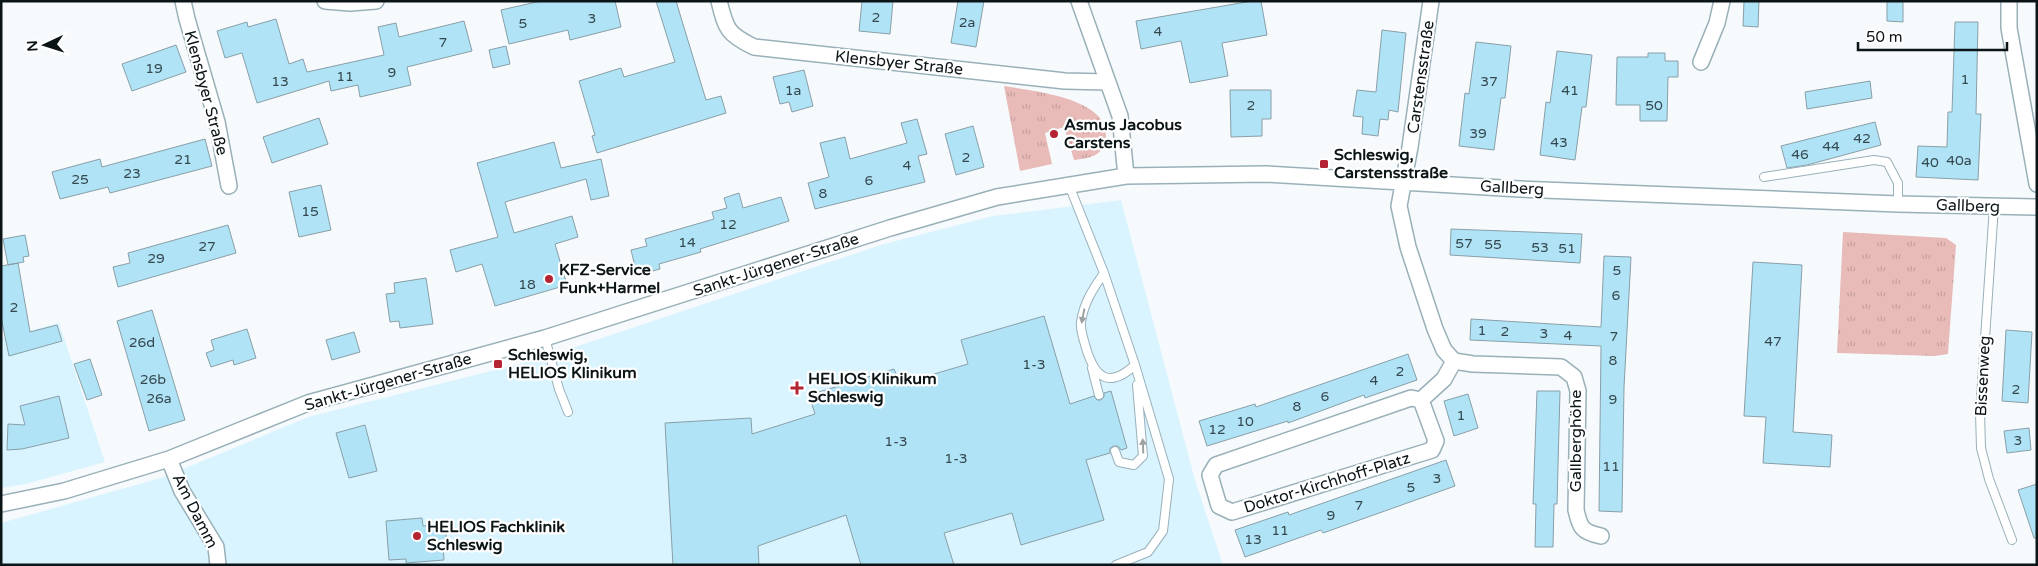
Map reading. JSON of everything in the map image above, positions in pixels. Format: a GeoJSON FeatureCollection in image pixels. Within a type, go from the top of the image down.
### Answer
{"type":"FeatureCollection","features":[{"type":"Feature","properties":{"kind":"street","name":"Klensbyer Straße"},"geometry":{"type":"LineString","coordinates":[[183,1],[217,122],[229,186]]}},
{"type":"Feature","properties":{"kind":"street"},"geometry":{"type":"LineString","coordinates":[[325,1],[350,3],[376,1]]}},
{"type":"Feature","properties":{"kind":"street","name":"Klensbyer Straße"},"geometry":{"type":"LineString","coordinates":[[719,1],[724,25],[738,39],[754,47],[1065,82],[1106,82]]}},
{"type":"Feature","properties":{"kind":"street"},"geometry":{"type":"LineString","coordinates":[[1079,1],[1106,82],[1120,116],[1126,176]]}},
{"type":"Feature","properties":{"kind":"street","name":"Carstensstraße"},"geometry":{"type":"LineString","coordinates":[[1405,182],[1431,1]]}},
{"type":"Feature","properties":{"kind":"street"},"geometry":{"type":"LineString","coordinates":[[1701,62],[1717,24],[1722,1]]}},
{"type":"Feature","properties":{"kind":"street"},"geometry":{"type":"LineString","coordinates":[[2009,1],[2009,28],[2037,184]]}},
{"type":"Feature","properties":{"kind":"street","name":"Gallberg"},"geometry":{"type":"LineString","coordinates":[[1126,176],[1266,174],[1520,189],[1898,204],[2037,207]]}},
{"type":"Feature","properties":{"kind":"street","name":"Sankt-Jürgener-Straße"},"geometry":{"type":"LineString","coordinates":[[1,504],[64,491],[169,459],[308,403],[545,338],[890,228],[997,197],[1126,176]]}},
{"type":"Feature","properties":{"kind":"street"},"geometry":{"type":"LineString","coordinates":[[1405,182],[1399,206],[1408,247],[1435,329],[1444,350],[1454,361],[1444,378],[1421,400]]}},
{"type":"Feature","properties":{"kind":"street","name":"Gallberghöhe"},"geometry":{"type":"LineString","coordinates":[[1454,361],[1473,364],[1561,367],[1574,377],[1578,391],[1576,510],[1579,523],[1586,533],[1600,536]]}},
{"type":"Feature","properties":{"kind":"street","name":"Doktor-Kirchhoff-Platz"},"geometry":{"type":"LineString","coordinates":[[1411,398],[1421,400],[1436,441],[1432,450],[1232,512],[1219,506],[1210,475],[1216,465],[1411,398]]}},
{"type":"Feature","properties":{"kind":"street","name":"Am Damm"},"geometry":{"type":"LineString","coordinates":[[169,459],[182,491],[216,547],[218,565]]}},
{"type":"Feature","properties":{"kind":"lane"},"geometry":{"type":"LineString","coordinates":[[1764,176],[1874,160],[1887,162],[1898,183],[1898,204]]}},
{"type":"Feature","properties":{"kind":"lane"},"geometry":{"type":"LineString","coordinates":[[1069,185],[1104,273],[1135,365],[1169,479],[1163,531],[1148,552],[1116,565]]}},
{"type":"Feature","properties":{"kind":"lane","name":"Bissenweg"},"geometry":{"type":"LineString","coordinates":[[1994,206],[1980,412],[1981,448],[1988,479],[2012,540]]}},
{"type":"Feature","properties":{"kind":"lane"},"geometry":{"type":"LineString","coordinates":[[1099,395],[1081,325],[1088,296],[1104,273]]}},
{"type":"Feature","properties":{"kind":"lane"},"geometry":{"type":"LineString","coordinates":[[545,338],[559,389],[568,412]]}},
{"type":"Feature","properties":{"kind":"lane"},"geometry":{"type":"LineString","coordinates":[[1092,366],[1100,375],[1109,378],[1124,375],[1135,365]]}},
{"type":"Feature","properties":{"kind":"lane"},"geometry":{"type":"LineString","coordinates":[[1115,451],[1119,462],[1134,465],[1143,456],[1135,365]]}},
{"type":"Feature","properties":{"kind":"shaded area","name":"HELIOS Klinikum Schleswig"},"geometry":{"type":"Polygon","coordinates":[[[1121,200],[1195,480],[1223,565],[1,565],[1,523],[164,477],[308,417],[539,359],[884,244],[993,216],[1121,200]]]}},
{"type":"Feature","properties":{"kind":"shaded area"},"geometry":{"type":"Polygon","coordinates":[[[59,323],[105,462],[26,484],[1,488],[1,338],[59,323]]]}},
{"type":"Feature","properties":{"kind":"green space"},"geometry":{"type":"Polygon","coordinates":[[[1004,86],[1051,94],[1085,106],[1098,115],[1105,127],[1103,147],[1093,156],[1074,160],[1064,127],[1045,133],[1052,164],[1020,171],[1004,86]]]}},
{"type":"Feature","properties":{"kind":"green space"},"geometry":{"type":"Polygon","coordinates":[[[1843,232],[1946,238],[1956,245],[1948,354],[1935,356],[1837,353],[1843,232]]]}},
{"type":"Feature","properties":{"kind":"building"},"geometry":{"type":"Polygon","coordinates":[[[541,1],[615,1],[621,27],[570,40],[568,30],[509,44],[501,10],[541,1]]]}},
{"type":"Feature","properties":{"kind":"building"},"geometry":{"type":"Polygon","coordinates":[[[656,1],[676,1],[706,100],[721,96],[726,113],[597,153],[592,136],[595,135],[579,81],[621,68],[624,77],[675,62],[656,1]]]}},
{"type":"Feature","properties":{"kind":"building"},"geometry":{"type":"Polygon","coordinates":[[[862,1],[893,1],[890,34],[859,31],[862,1]]]}},
{"type":"Feature","properties":{"kind":"building"},"geometry":{"type":"Polygon","coordinates":[[[958,1],[984,1],[976,47],[951,43],[958,1]]]}},
{"type":"Feature","properties":{"kind":"building"},"geometry":{"type":"Polygon","coordinates":[[[1261,1],[1267,35],[1222,43],[1228,76],[1190,83],[1181,41],[1141,49],[1136,21],[1261,1]]]}},
{"type":"Feature","properties":{"kind":"building"},"geometry":{"type":"Polygon","coordinates":[[[1744,1],[1759,1],[1758,27],[1743,26],[1744,1]]]}},
{"type":"Feature","properties":{"kind":"building"},"geometry":{"type":"Polygon","coordinates":[[[1887,1],[1903,1],[1903,22],[1887,21],[1887,1]]]}},
{"type":"Feature","properties":{"kind":"building"},"geometry":{"type":"Polygon","coordinates":[[[276,19],[289,64],[303,59],[307,72],[384,55],[378,27],[396,23],[399,37],[464,21],[472,51],[407,67],[411,85],[360,97],[358,85],[331,91],[329,81],[257,103],[242,53],[225,58],[217,31],[247,22],[248,27],[276,19]]]}},
{"type":"Feature","properties":{"kind":"building"},"geometry":{"type":"Polygon","coordinates":[[[1955,22],[1978,22],[1976,114],[1981,114],[1978,180],[1916,177],[1918,146],[1947,147],[1948,112],[1952,112],[1955,22]]]}},
{"type":"Feature","properties":{"kind":"building"},"geometry":{"type":"Polygon","coordinates":[[[1382,30],[1406,33],[1398,112],[1389,110],[1388,120],[1380,119],[1378,136],[1362,134],[1363,117],[1353,116],[1357,90],[1376,92],[1382,30]]]}},
{"type":"Feature","properties":{"kind":"building"},"geometry":{"type":"Polygon","coordinates":[[[1476,42],[1511,46],[1505,98],[1501,98],[1494,150],[1459,146],[1465,93],[1469,94],[1476,42]]]}},
{"type":"Feature","properties":{"kind":"building"},"geometry":{"type":"Polygon","coordinates":[[[176,45],[186,72],[132,91],[122,64],[176,45]]]}},
{"type":"Feature","properties":{"kind":"building"},"geometry":{"type":"Polygon","coordinates":[[[506,46],[510,64],[493,68],[489,50],[506,46]]]}},
{"type":"Feature","properties":{"kind":"building"},"geometry":{"type":"Polygon","coordinates":[[[1557,51],[1592,55],[1586,107],[1582,107],[1575,160],[1540,155],[1546,102],[1550,103],[1557,51]]]}},
{"type":"Feature","properties":{"kind":"building"},"geometry":{"type":"Polygon","coordinates":[[[1648,53],[1665,53],[1665,61],[1678,61],[1678,77],[1668,77],[1667,121],[1640,121],[1640,105],[1616,105],[1617,57],[1648,57],[1648,53]]]}},
{"type":"Feature","properties":{"kind":"building"},"geometry":{"type":"Polygon","coordinates":[[[804,70],[813,106],[792,112],[789,102],[780,104],[773,77],[804,70]]]}},
{"type":"Feature","properties":{"kind":"building"},"geometry":{"type":"Polygon","coordinates":[[[1870,81],[1872,98],[1807,109],[1805,92],[1870,81]]]}},
{"type":"Feature","properties":{"kind":"building"},"geometry":{"type":"Polygon","coordinates":[[[1230,90],[1271,90],[1271,119],[1262,119],[1262,136],[1231,137],[1230,90]]]}},
{"type":"Feature","properties":{"kind":"building"},"geometry":{"type":"Polygon","coordinates":[[[319,118],[328,144],[272,163],[263,137],[319,118]]]}},
{"type":"Feature","properties":{"kind":"building"},"geometry":{"type":"Polygon","coordinates":[[[917,119],[927,154],[918,156],[925,182],[815,209],[808,183],[829,177],[820,143],[845,137],[850,159],[907,143],[901,123],[917,119]]]}},
{"type":"Feature","properties":{"kind":"building"},"geometry":{"type":"Polygon","coordinates":[[[1875,122],[1881,145],[1807,165],[1787,168],[1781,146],[1875,122]]]}},
{"type":"Feature","properties":{"kind":"building"},"geometry":{"type":"Polygon","coordinates":[[[973,126],[984,167],[956,175],[945,134],[973,126]]]}},
{"type":"Feature","properties":{"kind":"building"},"geometry":{"type":"Polygon","coordinates":[[[205,139],[212,166],[110,193],[108,187],[60,199],[52,172],[100,159],[102,167],[205,139]]]}},
{"type":"Feature","properties":{"kind":"building"},"geometry":{"type":"Polygon","coordinates":[[[554,142],[561,168],[601,159],[609,196],[591,200],[586,179],[505,202],[514,233],[572,216],[578,237],[555,244],[567,285],[495,306],[482,264],[456,272],[450,250],[498,237],[477,163],[554,142]]]}},
{"type":"Feature","properties":{"kind":"building"},"geometry":{"type":"Polygon","coordinates":[[[321,185],[331,230],[299,237],[289,192],[321,185]]]}},
{"type":"Feature","properties":{"kind":"building"},"geometry":{"type":"Polygon","coordinates":[[[739,193],[743,208],[781,197],[789,221],[700,249],[701,252],[659,264],[660,269],[637,275],[631,250],[647,246],[645,239],[714,219],[712,212],[727,208],[724,198],[739,193]]]}},
{"type":"Feature","properties":{"kind":"building"},"geometry":{"type":"Polygon","coordinates":[[[228,225],[236,253],[118,287],[113,267],[130,263],[128,253],[228,225]]]}},
{"type":"Feature","properties":{"kind":"building"},"geometry":{"type":"Polygon","coordinates":[[[1451,229],[1582,234],[1580,263],[1450,255],[1451,229]]]}},
{"type":"Feature","properties":{"kind":"building"},"geometry":{"type":"Polygon","coordinates":[[[25,235],[29,256],[23,257],[24,262],[8,265],[3,239],[25,235]]]}},
{"type":"Feature","properties":{"kind":"building"},"geometry":{"type":"Polygon","coordinates":[[[1604,256],[1631,257],[1624,387],[1622,512],[1599,511],[1601,346],[1470,340],[1471,319],[1601,327],[1604,256]]]}},
{"type":"Feature","properties":{"kind":"building"},"geometry":{"type":"Polygon","coordinates":[[[1753,262],[1802,265],[1793,432],[1832,435],[1830,467],[1763,463],[1766,417],[1744,416],[1753,262]]]}},
{"type":"Feature","properties":{"kind":"building"},"geometry":{"type":"Polygon","coordinates":[[[18,263],[30,332],[57,325],[62,341],[9,356],[1,317],[1,266],[18,263]]]}},
{"type":"Feature","properties":{"kind":"building"},"geometry":{"type":"Polygon","coordinates":[[[426,278],[433,324],[400,328],[399,321],[390,322],[386,294],[395,293],[394,283],[426,278]]]}},
{"type":"Feature","properties":{"kind":"building"},"geometry":{"type":"Polygon","coordinates":[[[152,310],[185,420],[149,431],[117,321],[152,310]]]}},
{"type":"Feature","properties":{"kind":"building"},"geometry":{"type":"Polygon","coordinates":[[[1044,316],[1070,404],[1094,396],[1097,400],[1101,400],[1104,397],[1104,393],[1111,391],[1127,448],[1121,450],[1118,446],[1114,446],[1110,448],[1110,453],[1086,460],[1104,520],[1021,545],[1012,513],[944,533],[954,565],[861,565],[846,515],[758,546],[759,565],[673,565],[665,423],[751,418],[752,434],[815,414],[809,395],[894,369],[900,384],[968,364],[961,340],[1044,316]]]}},
{"type":"Feature","properties":{"kind":"building"},"geometry":{"type":"Polygon","coordinates":[[[247,329],[256,358],[234,365],[233,360],[211,367],[206,353],[214,350],[211,340],[247,329]]]}},
{"type":"Feature","properties":{"kind":"building"},"geometry":{"type":"Polygon","coordinates":[[[2006,330],[2032,332],[2028,403],[2002,401],[2006,330]]]}},
{"type":"Feature","properties":{"kind":"building"},"geometry":{"type":"Polygon","coordinates":[[[354,332],[360,352],[332,360],[326,340],[354,332]]]}},
{"type":"Feature","properties":{"kind":"building"},"geometry":{"type":"Polygon","coordinates":[[[1408,354],[1417,380],[1365,398],[1364,395],[1288,423],[1288,421],[1207,446],[1199,421],[1255,404],[1256,407],[1408,354]]]}},
{"type":"Feature","properties":{"kind":"building"},"geometry":{"type":"Polygon","coordinates":[[[90,359],[102,395],[87,400],[74,364],[90,359]]]}},
{"type":"Feature","properties":{"kind":"building"},"geometry":{"type":"Polygon","coordinates":[[[1537,391],[1560,391],[1557,504],[1554,504],[1553,547],[1535,547],[1536,504],[1533,504],[1537,391]]]}},
{"type":"Feature","properties":{"kind":"building"},"geometry":{"type":"Polygon","coordinates":[[[1468,394],[1478,428],[1454,436],[1444,401],[1468,394]]]}},
{"type":"Feature","properties":{"kind":"building"},"geometry":{"type":"Polygon","coordinates":[[[59,396],[69,438],[22,449],[7,450],[8,424],[25,425],[20,406],[59,396]]]}},
{"type":"Feature","properties":{"kind":"building"},"geometry":{"type":"Polygon","coordinates":[[[365,425],[377,471],[349,478],[336,433],[365,425]]]}},
{"type":"Feature","properties":{"kind":"building"},"geometry":{"type":"Polygon","coordinates":[[[2029,428],[2031,450],[2007,453],[2004,431],[2029,428]]]}},
{"type":"Feature","properties":{"kind":"building"},"geometry":{"type":"Polygon","coordinates":[[[1446,460],[1455,486],[1323,533],[1321,530],[1245,557],[1235,530],[1288,512],[1289,515],[1446,460]]]}},
{"type":"Feature","properties":{"kind":"building"},"geometry":{"type":"Polygon","coordinates":[[[2037,484],[2037,538],[2034,538],[2018,490],[2037,484]]]}},
{"type":"Feature","properties":{"kind":"building","name":"HELIOS Fachklinik Schleswig"},"geometry":{"type":"Polygon","coordinates":[[[422,518],[423,526],[445,524],[447,545],[443,546],[444,560],[406,563],[406,559],[389,560],[386,521],[422,518]]]}},
{"type":"Feature","properties":{"kind":"place","name":"Asmus Jacobus Carstens"},"geometry":{"type":"Point","coordinates":[1054,134]}},
{"type":"Feature","properties":{"kind":"place","name":"Schleswig, Carstensstraße"},"geometry":{"type":"Point","coordinates":[1324,164]}},
{"type":"Feature","properties":{"kind":"place","name":"KFZ-Service Funk+Harmel"},"geometry":{"type":"Point","coordinates":[549,279]}},
{"type":"Feature","properties":{"kind":"place","name":"Schleswig, HELIOS Klinikum"},"geometry":{"type":"Point","coordinates":[498,364]}},
{"type":"Feature","properties":{"kind":"place","name":"HELIOS Klinikum Schleswig"},"geometry":{"type":"Point","coordinates":[797,388]}},
{"type":"Feature","properties":{"kind":"place","name":"HELIOS Fachklinik Schleswig"},"geometry":{"type":"Point","coordinates":[417,536]}}]}
